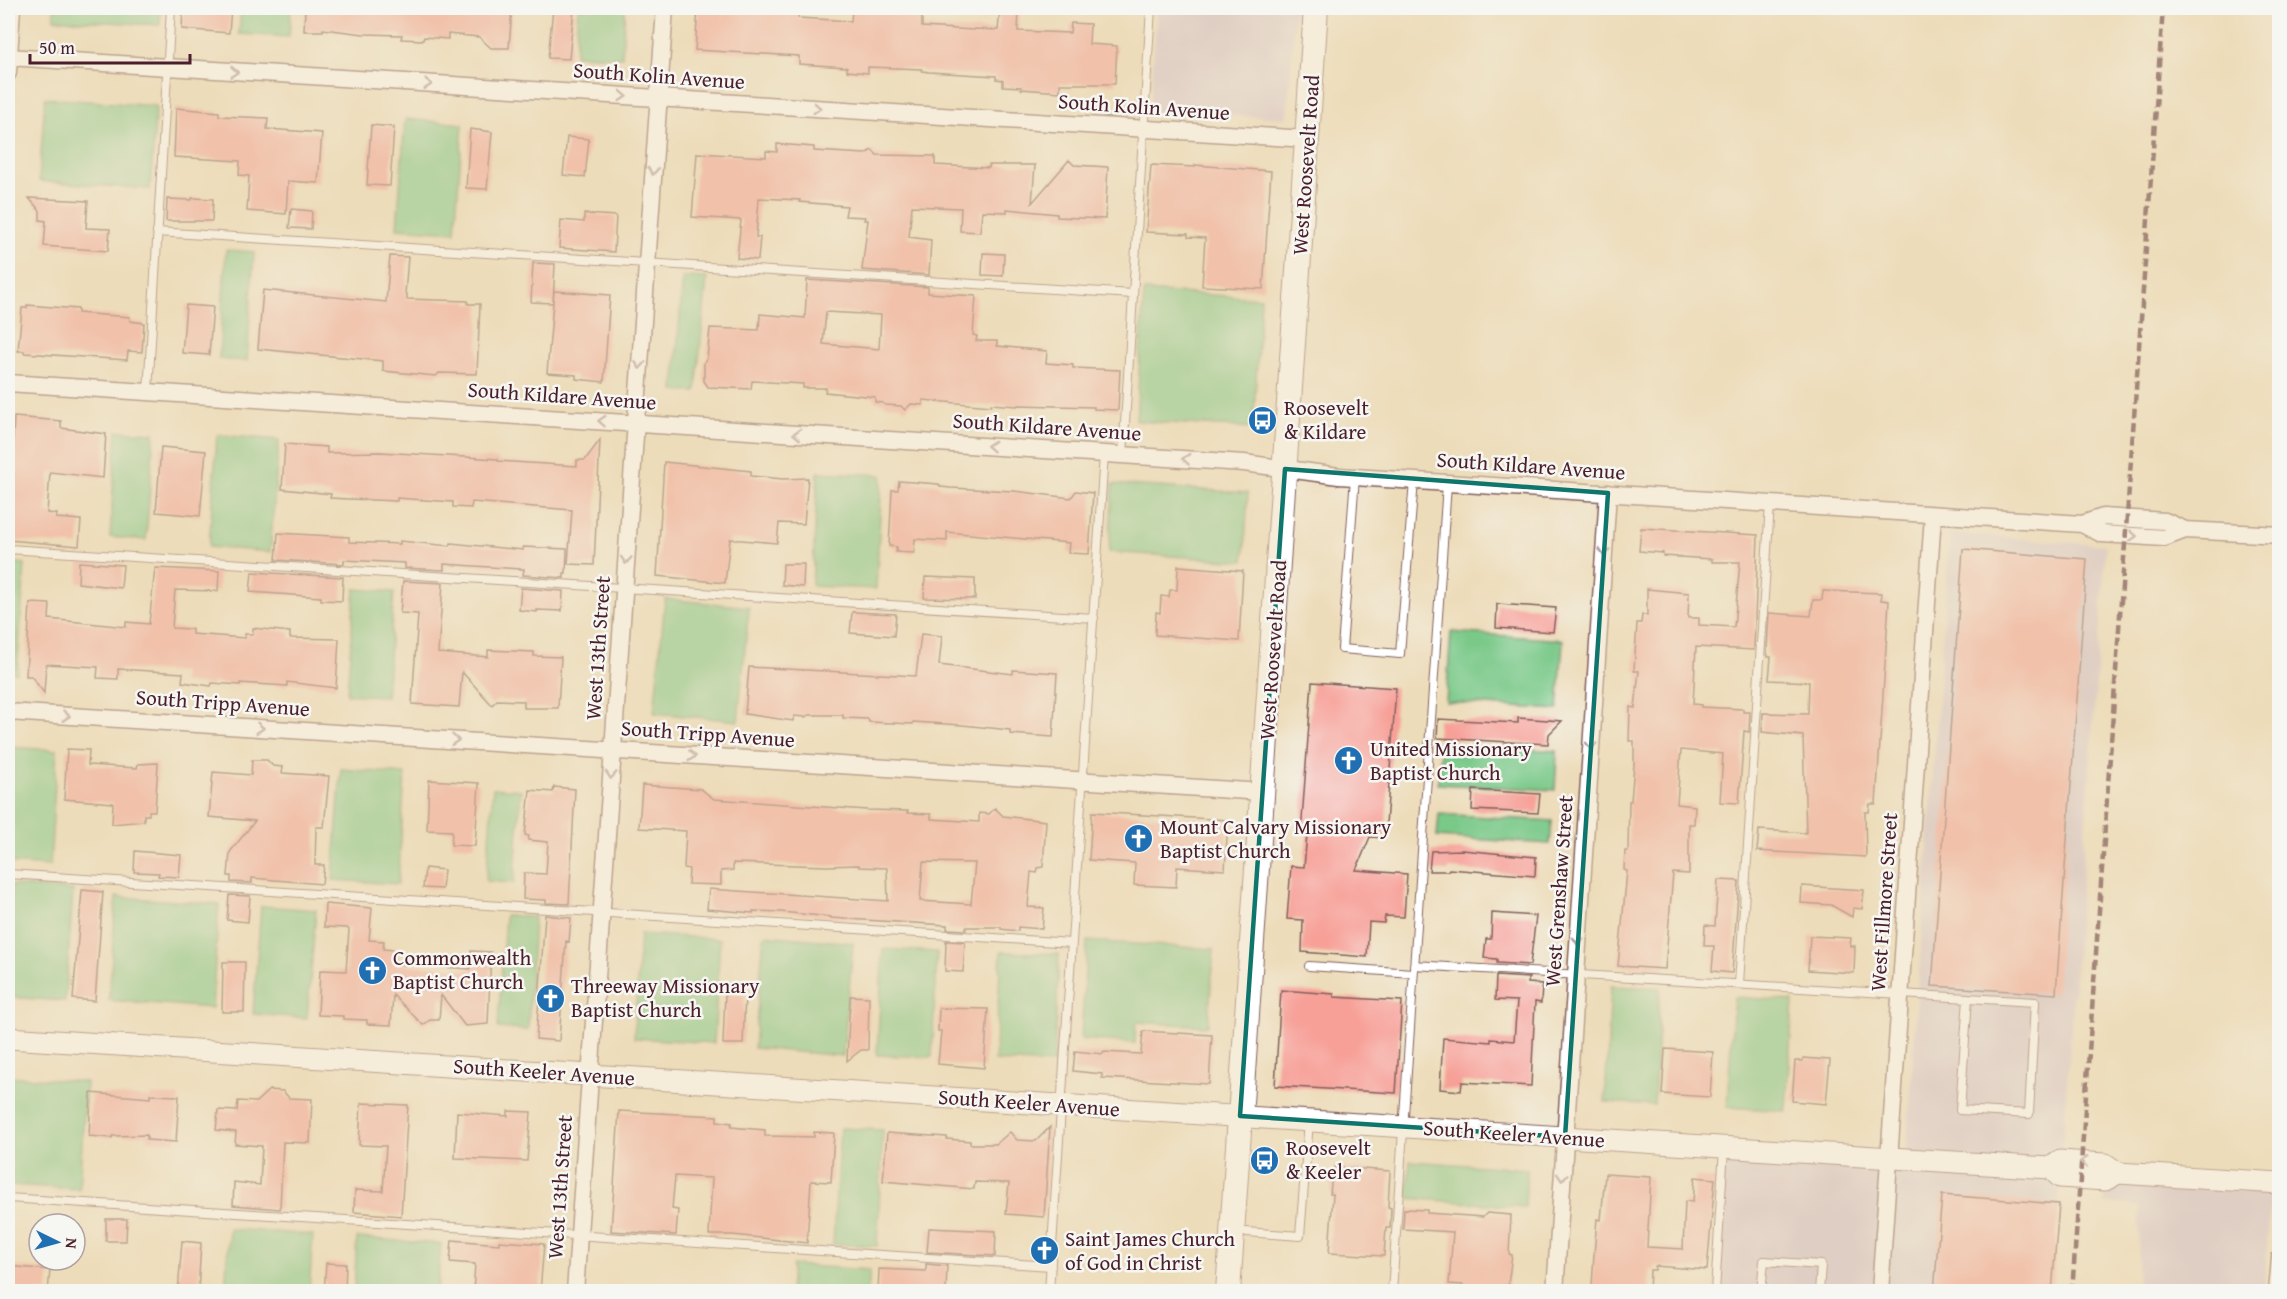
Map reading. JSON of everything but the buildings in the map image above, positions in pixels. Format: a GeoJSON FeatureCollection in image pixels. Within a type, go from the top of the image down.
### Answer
{"type":"FeatureCollection","features":[{"type":"Feature","properties":{"kind":"main road","name":"West Roosevelt Road"},"geometry":{"type":"LineString","coordinates":[[1228,1292],[1316,8]]}},
{"type":"Feature","properties":{"kind":"street"},"geometry":{"type":"LineString","coordinates":[[8,62],[12,8]]}},
{"type":"Feature","properties":{"kind":"street","name":"West 13th Street"},"geometry":{"type":"LineString","coordinates":[[575,1292],[665,8]]}},
{"type":"Feature","properties":{"kind":"street","name":"South Kolin Avenue"},"geometry":{"type":"LineString","coordinates":[[8,62],[167,68],[1307,139]]}},
{"type":"Feature","properties":{"kind":"street","name":"South Kildare Avenue"},"geometry":{"type":"LineString","coordinates":[[8,383],[1244,463],[1414,482],[2082,524],[2103,517],[2165,521],[2185,530],[2280,535]]}},
{"type":"Feature","properties":{"kind":"street","name":"West Grenshaw Street"},"geometry":{"type":"LineString","coordinates":[[1555,1292],[1608,493]]}},
{"type":"Feature","properties":{"kind":"street","name":"West Fillmore Street"},"geometry":{"type":"LineString","coordinates":[[1880,1292],[1933,514]]}},
{"type":"Feature","properties":{"kind":"street","name":"South Tripp Avenue"},"geometry":{"type":"LineString","coordinates":[[8,712],[1263,792]]}},
{"type":"Feature","properties":{"kind":"street","name":"South Keeler Avenue"},"geometry":{"type":"LineString","coordinates":[[8,1038],[2050,1168],[2060,1161],[2094,1163],[2105,1164],[2118,1173],[2280,1183]]}},
{"type":"Feature","properties":{"kind":"street"},"geometry":{"type":"LineString","coordinates":[[2277,1292],[2280,1258]]}},
{"type":"Feature","properties":{"kind":"lane"},"geometry":{"type":"LineString","coordinates":[[148,392],[171,8]]}},
{"type":"Feature","properties":{"kind":"lane"},"geometry":{"type":"LineString","coordinates":[[1123,455],[1151,8]]}},
{"type":"Feature","properties":{"kind":"lane"},"geometry":{"type":"LineString","coordinates":[[157,231],[1133,294]]}},
{"type":"Feature","properties":{"kind":"lane"},"geometry":{"type":"LineString","coordinates":[[1049,1292],[1104,454]]}},
{"type":"Feature","properties":{"kind":"lane"},"geometry":{"type":"LineString","coordinates":[[1355,477],[1342,649],[1389,653],[1401,654],[1414,482]]}},
{"type":"Feature","properties":{"kind":"lane"},"geometry":{"type":"LineString","coordinates":[[1392,1292],[1446,484]]}},
{"type":"Feature","properties":{"kind":"lane"},"geometry":{"type":"LineString","coordinates":[[1739,984],[1770,504]]}},
{"type":"Feature","properties":{"kind":"lane"},"geometry":{"type":"LineString","coordinates":[[8,549],[1094,618]]}},
{"type":"Feature","properties":{"kind":"lane"},"geometry":{"type":"LineString","coordinates":[[8,874],[1072,943]]}},
{"type":"Feature","properties":{"kind":"lane"},"geometry":{"type":"LineString","coordinates":[[1309,966],[1576,974],[2035,1002],[2028,1114],[1960,1110],[1968,998]]}},
{"type":"Feature","properties":{"kind":"lane"},"geometry":{"type":"LineString","coordinates":[[1233,1231],[1300,1236],[1309,1121]]}},
{"type":"Feature","properties":{"kind":"lane"},"geometry":{"type":"LineString","coordinates":[[1715,1292],[1724,1147]]}},
{"type":"Feature","properties":{"kind":"lane"},"geometry":{"type":"LineString","coordinates":[[8,1198],[1051,1266]]}},
{"type":"Feature","properties":{"kind":"lane"},"geometry":{"type":"LineString","coordinates":[[1761,1292],[1764,1261],[1821,1264],[1819,1292]]}},
{"type":"Feature","properties":{"kind":"highlighted area"},"geometry":{"type":"Polygon","coordinates":[[[1285,469],[1608,493],[1565,1137],[1240,1116],[1285,469]]]}},
{"type":"Feature","properties":{"kind":"shaded area"},"geometry":{"type":"Polygon","coordinates":[[[1157,8],[1295,8],[1287,118],[1150,112],[1157,8]]]}},
{"type":"Feature","properties":{"kind":"shaded area"},"geometry":{"type":"Polygon","coordinates":[[[1950,534],[2106,545],[2052,1291],[1715,1292],[1723,1161],[1905,1171],[1950,534]]]}},
{"type":"Feature","properties":{"kind":"shaded area"},"geometry":{"type":"Polygon","coordinates":[[[2106,1182],[2271,1193],[2264,1291],[2137,1291],[2140,1206],[2104,1203],[2106,1182]]]}},
{"type":"Feature","properties":{"kind":"green space"},"geometry":{"type":"Polygon","coordinates":[[[54,8],[161,8],[160,25],[54,19],[54,8]]]}},
{"type":"Feature","properties":{"kind":"green space"},"geometry":{"type":"Polygon","coordinates":[[[241,8],[291,8],[289,37],[239,34],[241,8]]]}},
{"type":"Feature","properties":{"kind":"green space"},"geometry":{"type":"Polygon","coordinates":[[[578,8],[625,8],[622,57],[575,55],[578,8]]]}},
{"type":"Feature","properties":{"kind":"green space"},"geometry":{"type":"Polygon","coordinates":[[[45,98],[156,106],[150,189],[39,181],[45,98]]]}},
{"type":"Feature","properties":{"kind":"green space"},"geometry":{"type":"Polygon","coordinates":[[[405,119],[463,124],[455,232],[397,228],[405,119]]]}},
{"type":"Feature","properties":{"kind":"green space"},"geometry":{"type":"Polygon","coordinates":[[[226,250],[254,252],[247,361],[219,359],[226,250]]]}},
{"type":"Feature","properties":{"kind":"green space"},"geometry":{"type":"Polygon","coordinates":[[[683,277],[707,278],[696,392],[674,391],[683,277]]]}},
{"type":"Feature","properties":{"kind":"green space"},"geometry":{"type":"Polygon","coordinates":[[[1144,291],[1261,298],[1253,428],[1136,421],[1144,291]]]}},
{"type":"Feature","properties":{"kind":"green space"},"geometry":{"type":"Polygon","coordinates":[[[117,431],[154,433],[146,540],[110,537],[117,431]]]}},
{"type":"Feature","properties":{"kind":"green space"},"geometry":{"type":"Polygon","coordinates":[[[217,435],[279,440],[270,552],[209,547],[217,435]]]}},
{"type":"Feature","properties":{"kind":"green space"},"geometry":{"type":"Polygon","coordinates":[[[818,472],[882,475],[876,589],[812,586],[818,472]]]}},
{"type":"Feature","properties":{"kind":"green space"},"geometry":{"type":"Polygon","coordinates":[[[1113,484],[1248,493],[1244,561],[1109,552],[1113,484]]]}},
{"type":"Feature","properties":{"kind":"green space"},"geometry":{"type":"Polygon","coordinates":[[[10,562],[25,564],[17,673],[8,672],[10,562]]]}},
{"type":"Feature","properties":{"kind":"green space"},"geometry":{"type":"Polygon","coordinates":[[[355,589],[394,592],[386,696],[347,694],[355,589]]]}},
{"type":"Feature","properties":{"kind":"green space"},"geometry":{"type":"Polygon","coordinates":[[[665,599],[749,607],[738,721],[654,713],[665,599]]]}},
{"type":"Feature","properties":{"kind":"green space"},"geometry":{"type":"Polygon","coordinates":[[[1451,632],[1563,640],[1558,710],[1446,702],[1451,632]]]}},
{"type":"Feature","properties":{"kind":"green space"},"geometry":{"type":"Polygon","coordinates":[[[1441,745],[1557,751],[1555,790],[1438,784],[1441,745]]]}},
{"type":"Feature","properties":{"kind":"green space"},"geometry":{"type":"Polygon","coordinates":[[[8,747],[57,750],[50,866],[8,863],[8,747]]]}},
{"type":"Feature","properties":{"kind":"green space"},"geometry":{"type":"Polygon","coordinates":[[[341,769],[405,774],[398,884],[333,880],[341,769]]]}},
{"type":"Feature","properties":{"kind":"green space"},"geometry":{"type":"Polygon","coordinates":[[[493,788],[521,790],[514,883],[486,881],[493,788]]]}},
{"type":"Feature","properties":{"kind":"green space"},"geometry":{"type":"Polygon","coordinates":[[[1439,814],[1552,821],[1550,844],[1437,837],[1439,814]]]}},
{"type":"Feature","properties":{"kind":"green space"},"geometry":{"type":"Polygon","coordinates":[[[8,885],[73,890],[65,1001],[8,997],[8,885]]]}},
{"type":"Feature","properties":{"kind":"green space"},"geometry":{"type":"Polygon","coordinates":[[[116,897],[219,904],[212,1008],[109,1000],[116,897]]]}},
{"type":"Feature","properties":{"kind":"green space"},"geometry":{"type":"Polygon","coordinates":[[[261,906],[316,910],[307,1018],[253,1014],[261,906]]]}},
{"type":"Feature","properties":{"kind":"green space"},"geometry":{"type":"Polygon","coordinates":[[[505,915],[534,917],[528,1030],[498,1028],[505,915]]]}},
{"type":"Feature","properties":{"kind":"green space"},"geometry":{"type":"Polygon","coordinates":[[[640,934],[720,939],[714,1043],[634,1038],[640,934]]]}},
{"type":"Feature","properties":{"kind":"green space"},"geometry":{"type":"Polygon","coordinates":[[[764,935],[853,943],[843,1056],[754,1048],[764,935]]]}},
{"type":"Feature","properties":{"kind":"green space"},"geometry":{"type":"Polygon","coordinates":[[[1087,941],[1214,949],[1208,1026],[1136,1022],[1135,1043],[1081,1039],[1087,941]]]}},
{"type":"Feature","properties":{"kind":"green space"},"geometry":{"type":"Polygon","coordinates":[[[883,949],[937,952],[932,1057],[877,1055],[883,949]]]}},
{"type":"Feature","properties":{"kind":"green space"},"geometry":{"type":"Polygon","coordinates":[[[1001,952],[1059,954],[1054,1064],[995,1061],[1001,952]]]}},
{"type":"Feature","properties":{"kind":"green space"},"geometry":{"type":"Polygon","coordinates":[[[1611,986],[1660,988],[1654,1105],[1605,1102],[1611,986]]]}},
{"type":"Feature","properties":{"kind":"green space"},"geometry":{"type":"Polygon","coordinates":[[[1734,997],[1793,1001],[1786,1111],[1727,1107],[1734,997]]]}},
{"type":"Feature","properties":{"kind":"green space"},"geometry":{"type":"Polygon","coordinates":[[[8,1076],[86,1082],[79,1189],[8,1185],[8,1076]]]}},
{"type":"Feature","properties":{"kind":"green space"},"geometry":{"type":"Polygon","coordinates":[[[840,1128],[883,1130],[877,1246],[833,1244],[840,1128]]]}},
{"type":"Feature","properties":{"kind":"green space"},"geometry":{"type":"Polygon","coordinates":[[[1410,1161],[1527,1169],[1525,1207],[1407,1198],[1410,1161]]]}},
{"type":"Feature","properties":{"kind":"green space"},"geometry":{"type":"Polygon","coordinates":[[[229,1229],[313,1235],[309,1291],[225,1291],[229,1229]]]}},
{"type":"Feature","properties":{"kind":"green space"},"geometry":{"type":"Polygon","coordinates":[[[357,1238],[441,1244],[437,1291],[354,1291],[357,1238]]]}},
{"type":"Feature","properties":{"kind":"green space"},"geometry":{"type":"Polygon","coordinates":[[[792,1265],[870,1270],[868,1291],[790,1291],[792,1265]]]}},
{"type":"Feature","properties":{"kind":"railway"},"geometry":{"type":"LineString","coordinates":[[2072,1292],[2163,8]]}},
{"type":"Feature","properties":{"kind":"place","name":"Roosevelt & Kildare"},"geometry":{"type":"Point","coordinates":[1263,420]}},
{"type":"Feature","properties":{"kind":"place","name":"United Missionary Baptist Church"},"geometry":{"type":"Point","coordinates":[1349,761]}},
{"type":"Feature","properties":{"kind":"place","name":"Mount Calvary Missionary Baptist Church"},"geometry":{"type":"Point","coordinates":[1139,839]}},
{"type":"Feature","properties":{"kind":"place","name":"Commonwealth Baptist Church"},"geometry":{"type":"Point","coordinates":[372,970]}},
{"type":"Feature","properties":{"kind":"place","name":"Threeway Missionary Baptist Church"},"geometry":{"type":"Point","coordinates":[550,998]}},
{"type":"Feature","properties":{"kind":"place","name":"Roosevelt & Keeler"},"geometry":{"type":"Point","coordinates":[1265,1160]}},
{"type":"Feature","properties":{"kind":"place","name":"Saint James Church of God in Christ"},"geometry":{"type":"Point","coordinates":[1044,1251]}}]}
